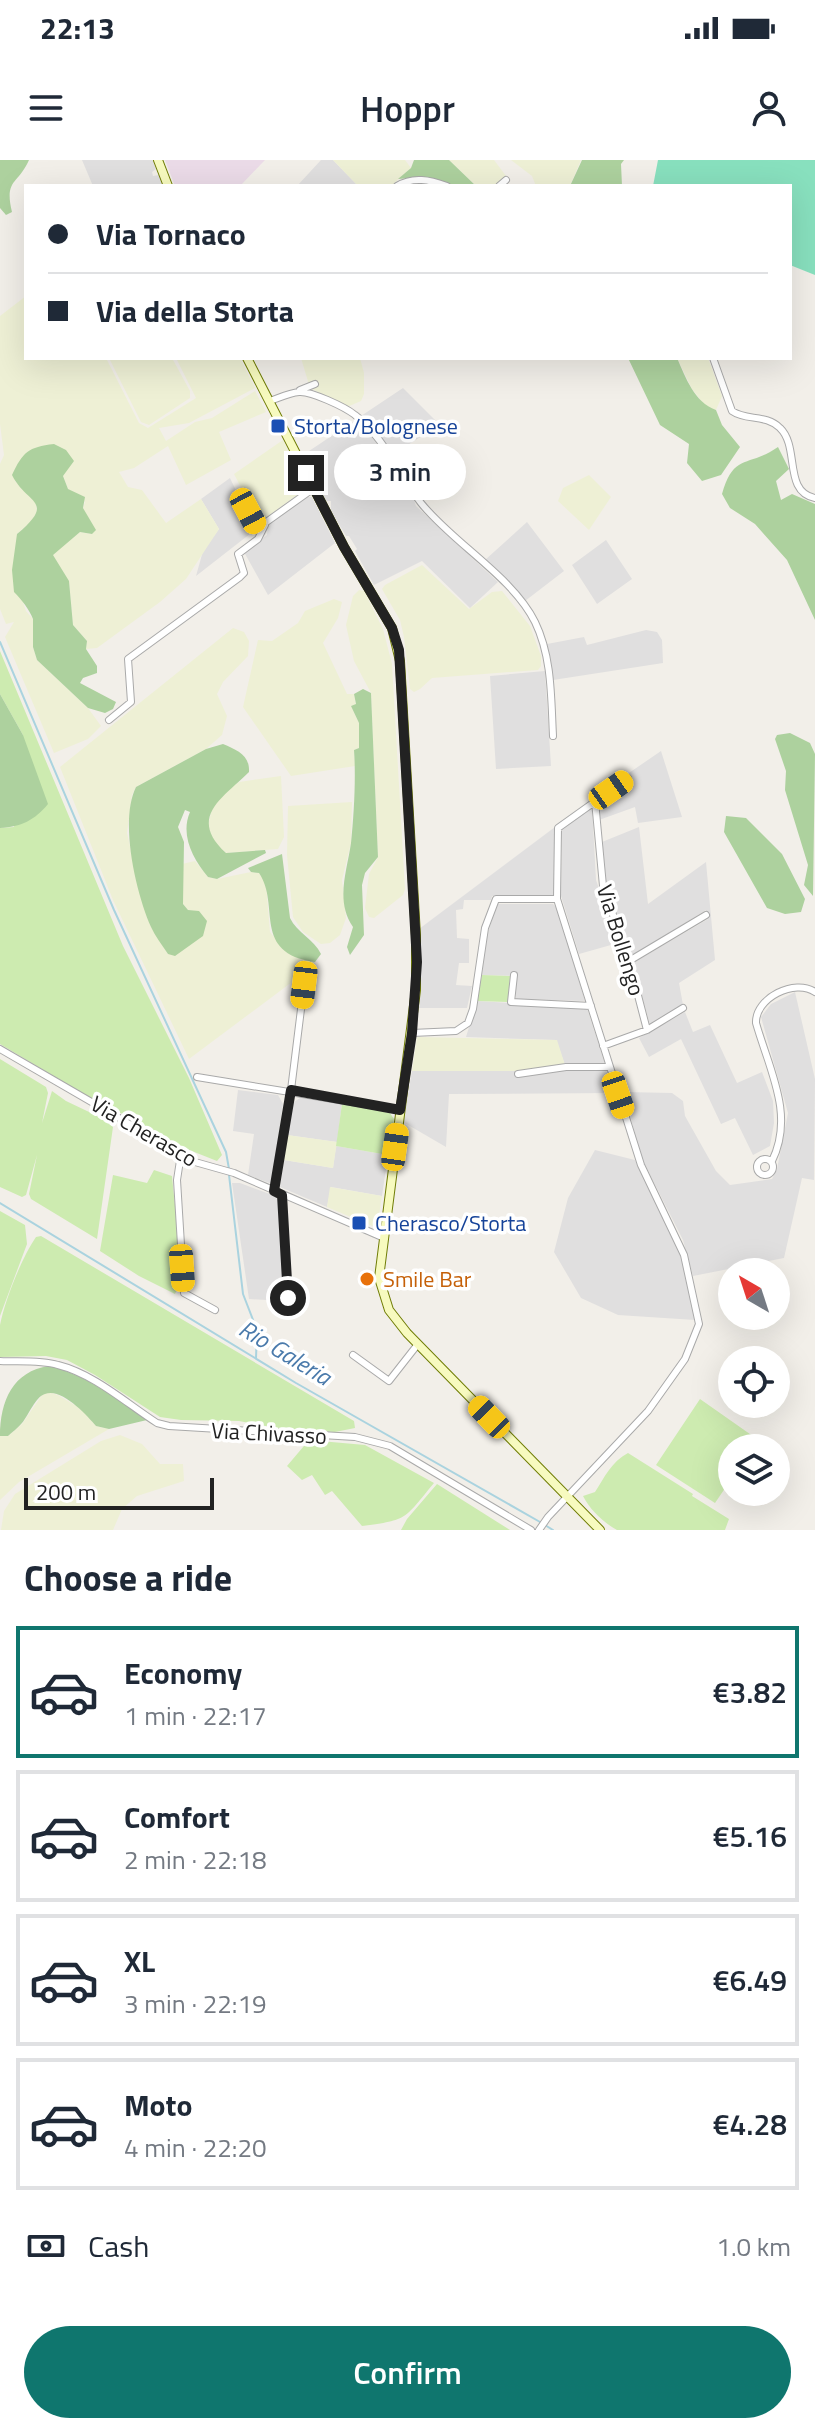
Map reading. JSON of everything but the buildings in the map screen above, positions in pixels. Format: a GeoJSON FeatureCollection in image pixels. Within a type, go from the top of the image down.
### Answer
{"type":"FeatureCollection","features":[{"type":"Feature","properties":{"kind":"main road"},"geometry":{"type":"LineString","coordinates":[[158,160],[167,184]]}},
{"type":"Feature","properties":{"kind":"main road"},"geometry":{"type":"LineString","coordinates":[[248,360],[314,488],[392,628],[399,650],[416,935],[416,990],[382,1237],[379,1278],[383,1298],[395,1320],[600,1530]]}},
{"type":"Feature","properties":{"kind":"street"},"geometry":{"type":"LineString","coordinates":[[403,184],[415,180],[441,184]]}},
{"type":"Feature","properties":{"kind":"street"},"geometry":{"type":"LineString","coordinates":[[501,184],[506,180]]}},
{"type":"Feature","properties":{"kind":"street"},"geometry":{"type":"LineString","coordinates":[[714,360],[734,413],[763,418],[779,427],[788,441],[797,487],[804,495],[815,498]]}},
{"type":"Feature","properties":{"kind":"street"},"geometry":{"type":"LineString","coordinates":[[270,401],[315,384]]}},
{"type":"Feature","properties":{"kind":"street"},"geometry":{"type":"LineString","coordinates":[[293,394],[311,394],[355,415],[393,460],[432,516],[509,587],[527,608],[541,634],[548,661],[553,736]]}},
{"type":"Feature","properties":{"kind":"street"},"geometry":{"type":"LineString","coordinates":[[239,496],[258,528],[314,488]]}},
{"type":"Feature","properties":{"kind":"street"},"geometry":{"type":"LineString","coordinates":[[109,720],[131,702],[128,659],[240,577],[244,573],[238,554],[258,539],[265,525]]}},
{"type":"Feature","properties":{"kind":"street"},"geometry":{"type":"LineString","coordinates":[[540,1528],[658,1398],[685,1359],[699,1324],[684,1255],[647,1179],[557,899],[558,828],[628,778]]}},
{"type":"Feature","properties":{"kind":"street","name":"Via Bollengo"},"geometry":{"type":"LineString","coordinates":[[595,801],[602,879],[629,961],[647,1030]]}},
{"type":"Feature","properties":{"kind":"street"},"geometry":{"type":"LineString","coordinates":[[412,1033],[456,1031],[468,1023],[473,1009],[485,928],[496,899],[557,899]]}},
{"type":"Feature","properties":{"kind":"street"},"geometry":{"type":"LineString","coordinates":[[629,961],[706,915]]}},
{"type":"Feature","properties":{"kind":"street"},"geometry":{"type":"LineString","coordinates":[[514,975],[511,1002],[591,1006]]}},
{"type":"Feature","properties":{"kind":"street"},"geometry":{"type":"LineString","coordinates":[[274,1191],[304,985]]}},
{"type":"Feature","properties":{"kind":"street"},"geometry":{"type":"LineString","coordinates":[[772,1161],[781,1136],[782,1116],[777,1087],[756,1023],[756,1013],[763,1004],[793,986],[803,986],[815,992]]}},
{"type":"Feature","properties":{"kind":"street"},"geometry":{"type":"LineString","coordinates":[[603,1046],[647,1030],[683,1008]]}},
{"type":"Feature","properties":{"kind":"street","name":"Via Cherasco"},"geometry":{"type":"LineString","coordinates":[[0,1049],[181,1154],[234,1173],[382,1237]]}},
{"type":"Feature","properties":{"kind":"street"},"geometry":{"type":"LineString","coordinates":[[518,1074],[566,1067],[609,1067]]}},
{"type":"Feature","properties":{"kind":"street"},"geometry":{"type":"LineString","coordinates":[[197,1077],[400,1110]]}},
{"type":"Feature","properties":{"kind":"street"},"geometry":{"type":"LineString","coordinates":[[181,1154],[177,1180],[184,1293],[215,1310]]}},
{"type":"Feature","properties":{"kind":"street"},"geometry":{"type":"LineString","coordinates":[[282,1195],[288,1298]]}},
{"type":"Feature","properties":{"kind":"street"},"geometry":{"type":"LineString","coordinates":[[353,1355],[389,1381],[418,1344]]}},
{"type":"Feature","properties":{"kind":"street","name":"Via Chivasso"},"geometry":{"type":"LineString","coordinates":[[0,1361],[47,1363],[71,1369],[90,1378],[157,1423],[169,1426],[355,1437],[375,1441],[390,1446],[531,1530]]}},
{"type":"Feature","properties":{"kind":"shaded area"},"geometry":{"type":"Polygon","coordinates":[[[82,160],[153,160],[156,169],[152,172],[153,176],[159,175],[162,184],[92,184],[82,160]]]}},
{"type":"Feature","properties":{"kind":"shaded area"},"geometry":{"type":"Polygon","coordinates":[[[165,160],[265,160],[242,184],[174,184],[165,160]]]}},
{"type":"Feature","properties":{"kind":"shaded area"},"geometry":{"type":"Polygon","coordinates":[[[321,160],[333,160],[356,184],[299,184],[321,160]]]}},
{"type":"Feature","properties":{"kind":"shaded area"},"geometry":{"type":"Polygon","coordinates":[[[403,388],[440,425],[393,454],[390,445],[385,447],[361,416],[403,388]]]}},
{"type":"Feature","properties":{"kind":"shaded area"},"geometry":{"type":"Polygon","coordinates":[[[357,419],[388,458],[416,506],[498,582],[470,608],[422,561],[374,585],[355,551],[357,549],[331,511],[331,501],[326,501],[303,455],[357,419]]]}},
{"type":"Feature","properties":{"kind":"shaded area"},"geometry":{"type":"Polygon","coordinates":[[[230,478],[255,530],[196,576],[203,551],[219,529],[201,499],[230,478]]]}},
{"type":"Feature","properties":{"kind":"shaded area"},"geometry":{"type":"Polygon","coordinates":[[[306,497],[312,497],[335,543],[268,595],[244,552],[267,535],[268,525],[306,497]]]}},
{"type":"Feature","properties":{"kind":"shaded area"},"geometry":{"type":"Polygon","coordinates":[[[527,522],[564,571],[525,601],[485,560],[527,522]]]}},
{"type":"Feature","properties":{"kind":"shaded area"},"geometry":{"type":"Polygon","coordinates":[[[606,540],[632,579],[597,604],[572,565],[606,540]]]}},
{"type":"Feature","properties":{"kind":"shaded area"},"geometry":{"type":"Polygon","coordinates":[[[646,630],[657,632],[662,640],[663,663],[553,680],[547,644],[584,637],[587,645],[646,630]]]}},
{"type":"Feature","properties":{"kind":"shaded area"},"geometry":{"type":"Polygon","coordinates":[[[545,671],[551,766],[496,769],[490,676],[545,671]]]}},
{"type":"Feature","properties":{"kind":"shaded area"},"geometry":{"type":"Polygon","coordinates":[[[661,751],[682,817],[638,823],[635,807],[599,820],[597,802],[629,779],[626,775],[661,751]]]}},
{"type":"Feature","properties":{"kind":"shaded area"},"geometry":{"type":"Polygon","coordinates":[[[592,806],[596,880],[618,943],[579,954],[561,896],[562,827],[592,806]]]}},
{"type":"Feature","properties":{"kind":"shaded area"},"geometry":{"type":"Polygon","coordinates":[[[555,827],[554,895],[492,896],[491,900],[464,900],[463,909],[456,910],[457,938],[469,939],[469,963],[459,963],[456,985],[472,986],[467,1008],[418,1008],[421,978],[419,929],[555,827]]]}},
{"type":"Feature","properties":{"kind":"shaded area"},"geometry":{"type":"Polygon","coordinates":[[[639,827],[648,904],[706,862],[715,960],[679,983],[683,1005],[650,1025],[633,963],[708,919],[706,910],[632,956],[606,886],[602,842],[639,827]]]}},
{"type":"Feature","properties":{"kind":"shaded area"},"geometry":{"type":"Polygon","coordinates":[[[497,904],[553,904],[557,908],[585,1001],[516,999],[516,976],[482,975],[487,936],[497,904]]]}},
{"type":"Feature","properties":{"kind":"shaded area"},"geometry":{"type":"Polygon","coordinates":[[[795,992],[815,1079],[814,1180],[802,1178],[784,1258],[718,1258],[718,1271],[693,1276],[683,1240],[641,1157],[624,1092],[672,1093],[683,1101],[685,1116],[716,1171],[730,1185],[772,1179],[777,1169],[788,1113],[761,1017],[771,1004],[795,992]]]}},
{"type":"Feature","properties":{"kind":"shaded area"},"geometry":{"type":"Polygon","coordinates":[[[477,1001],[587,1008],[605,1064],[565,1065],[556,1040],[466,1037],[477,1001]]]}},
{"type":"Feature","properties":{"kind":"shaded area"},"geometry":{"type":"Polygon","coordinates":[[[685,1012],[693,1032],[710,1025],[737,1083],[762,1072],[773,1101],[774,1123],[770,1146],[753,1155],[735,1118],[721,1124],[681,1039],[649,1057],[639,1038],[685,1012]]]}},
{"type":"Feature","properties":{"kind":"shaded area"},"geometry":{"type":"Polygon","coordinates":[[[565,1070],[606,1070],[615,1093],[449,1094],[446,1147],[403,1122],[412,1071],[518,1071],[519,1077],[565,1070]]]}},
{"type":"Feature","properties":{"kind":"shaded area"},"geometry":{"type":"Polygon","coordinates":[[[238,1090],[278,1095],[283,1104],[272,1184],[248,1175],[254,1134],[233,1131],[238,1090]]]}},
{"type":"Feature","properties":{"kind":"shaded area"},"geometry":{"type":"Polygon","coordinates":[[[300,1098],[342,1104],[337,1142],[287,1135],[291,1104],[300,1098]]]}},
{"type":"Feature","properties":{"kind":"shaded area"},"geometry":{"type":"Polygon","coordinates":[[[336,1146],[388,1155],[382,1196],[331,1187],[327,1207],[280,1187],[284,1160],[333,1168],[336,1146]]]}},
{"type":"Feature","properties":{"kind":"shaded area"},"geometry":{"type":"Polygon","coordinates":[[[595,1150],[635,1160],[682,1256],[695,1320],[618,1315],[581,1298],[554,1252],[568,1198],[595,1150]]]}},
{"type":"Feature","properties":{"kind":"shaded area"},"geometry":{"type":"Polygon","coordinates":[[[232,1183],[278,1197],[284,1301],[249,1299],[232,1183]]]}},
{"type":"Feature","properties":{"kind":"green space"},"geometry":{"type":"Polygon","coordinates":[[[0,160],[29,160],[13,183],[10,193],[12,212],[6,215],[0,208],[0,160]]]}},
{"type":"Feature","properties":{"kind":"green space"},"geometry":{"type":"Polygon","coordinates":[[[333,160],[405,160],[411,168],[393,184],[356,184],[333,160]]]}},
{"type":"Feature","properties":{"kind":"green space"},"geometry":{"type":"Polygon","coordinates":[[[414,160],[449,160],[474,184],[450,184],[423,177],[398,179],[411,168],[414,160]]]}},
{"type":"Feature","properties":{"kind":"green space"},"geometry":{"type":"Polygon","coordinates":[[[449,160],[494,160],[506,176],[496,184],[474,184],[449,160]]]}},
{"type":"Feature","properties":{"kind":"green space"},"geometry":{"type":"Polygon","coordinates":[[[511,160],[581,160],[571,184],[535,184],[532,176],[511,160]]]}},
{"type":"Feature","properties":{"kind":"green space"},"geometry":{"type":"Polygon","coordinates":[[[582,160],[624,160],[621,164],[622,184],[571,184],[582,160]]]}},
{"type":"Feature","properties":{"kind":"green space"},"geometry":{"type":"Polygon","coordinates":[[[658,160],[815,160],[815,275],[792,266],[792,184],[653,184],[658,160]]]}},
{"type":"Feature","properties":{"kind":"green space"},"geometry":{"type":"Polygon","coordinates":[[[24,298],[24,360],[107,360],[139,423],[148,428],[196,398],[177,360],[241,360],[255,388],[189,423],[159,428],[166,441],[195,422],[212,418],[255,391],[266,412],[219,432],[231,460],[186,485],[168,446],[134,468],[119,472],[128,487],[142,490],[166,523],[201,499],[219,529],[186,579],[97,648],[86,649],[87,641],[73,625],[69,582],[52,554],[80,532],[92,534],[83,508],[85,502],[68,489],[63,476],[15,481],[36,502],[37,511],[33,520],[17,534],[23,602],[33,619],[33,647],[37,660],[88,708],[101,726],[88,739],[54,753],[5,637],[14,622],[6,624],[0,609],[0,464],[4,455],[0,424],[0,316],[24,298]]]}},
{"type":"Feature","properties":{"kind":"green space"},"geometry":{"type":"Polygon","coordinates":[[[110,360],[173,360],[190,391],[190,398],[149,425],[141,422],[110,360]]]}},
{"type":"Feature","properties":{"kind":"green space"},"geometry":{"type":"Polygon","coordinates":[[[302,360],[361,360],[364,373],[361,401],[347,407],[310,388],[302,360]]]}},
{"type":"Feature","properties":{"kind":"green space"},"geometry":{"type":"Polygon","coordinates":[[[629,360],[678,360],[696,395],[716,410],[722,425],[740,447],[721,475],[702,481],[687,463],[689,444],[660,425],[629,360]]]}},
{"type":"Feature","properties":{"kind":"green space"},"geometry":{"type":"Polygon","coordinates":[[[678,360],[709,360],[722,396],[716,410],[706,407],[692,389],[678,360]]]}},
{"type":"Feature","properties":{"kind":"green space"},"geometry":{"type":"Polygon","coordinates":[[[283,440],[307,488],[264,519],[257,518],[234,474],[283,440]]]}},
{"type":"Feature","properties":{"kind":"green space"},"geometry":{"type":"Polygon","coordinates":[[[54,444],[66,450],[74,461],[63,476],[68,489],[85,497],[83,508],[96,530],[92,534],[80,532],[53,555],[69,581],[73,625],[87,641],[86,649],[97,666],[97,673],[83,678],[80,683],[116,702],[113,709],[105,713],[88,708],[37,660],[33,647],[33,619],[14,592],[12,570],[17,534],[29,523],[37,508],[12,475],[27,452],[54,444]]]}},
{"type":"Feature","properties":{"kind":"green space"},"geometry":{"type":"Polygon","coordinates":[[[778,447],[789,469],[776,481],[781,500],[792,494],[815,504],[815,620],[787,560],[755,524],[730,508],[722,494],[737,466],[778,447]]]}},
{"type":"Feature","properties":{"kind":"green space"},"geometry":{"type":"Polygon","coordinates":[[[589,475],[611,497],[589,530],[558,501],[563,488],[589,475]]]}},
{"type":"Feature","properties":{"kind":"green space"},"geometry":{"type":"Polygon","coordinates":[[[422,565],[469,609],[492,592],[502,591],[530,626],[541,656],[538,670],[432,678],[414,692],[410,689],[400,620],[382,589],[422,565]]]}},
{"type":"Feature","properties":{"kind":"green space"},"geometry":{"type":"Polygon","coordinates":[[[359,590],[364,591],[383,629],[392,664],[405,889],[403,895],[374,918],[369,917],[365,908],[369,874],[378,857],[371,693],[354,661],[346,625],[353,596],[359,590]]]}},
{"type":"Feature","properties":{"kind":"green space"},"geometry":{"type":"Polygon","coordinates":[[[334,599],[342,602],[338,618],[323,643],[347,694],[354,694],[356,705],[351,706],[359,723],[359,748],[354,750],[355,766],[291,776],[243,707],[258,640],[272,641],[298,623],[305,611],[334,599]]]}},
{"type":"Feature","properties":{"kind":"green space"},"geometry":{"type":"Polygon","coordinates":[[[233,628],[244,632],[249,641],[248,656],[223,682],[217,694],[227,716],[222,735],[206,749],[136,787],[132,795],[127,833],[139,886],[151,927],[168,954],[188,910],[183,904],[182,864],[195,861],[208,877],[217,879],[259,873],[266,883],[270,932],[285,950],[315,962],[189,1059],[113,900],[60,767],[233,628]]]}},
{"type":"Feature","properties":{"kind":"green space"},"geometry":{"type":"Polygon","coordinates":[[[0,651],[123,946],[189,1078],[222,1155],[217,1161],[164,1140],[142,1124],[87,1096],[0,1044],[0,828],[14,827],[23,735],[0,694],[0,651]]]}},
{"type":"Feature","properties":{"kind":"green space"},"geometry":{"type":"Polygon","coordinates":[[[363,689],[371,693],[378,857],[365,873],[362,885],[364,935],[350,955],[347,947],[353,927],[343,896],[353,820],[354,750],[359,748],[359,723],[351,706],[356,704],[354,694],[363,689]]]}},
{"type":"Feature","properties":{"kind":"green space"},"geometry":{"type":"Polygon","coordinates":[[[0,694],[23,735],[48,804],[27,822],[0,828],[0,694]]]}},
{"type":"Feature","properties":{"kind":"green space"},"geometry":{"type":"Polygon","coordinates":[[[790,733],[810,743],[815,754],[813,896],[804,885],[808,865],[785,790],[786,771],[775,739],[777,735],[790,733]]]}},
{"type":"Feature","properties":{"kind":"green space"},"geometry":{"type":"Polygon","coordinates":[[[223,744],[245,757],[249,772],[213,809],[209,829],[226,853],[265,850],[266,853],[217,879],[208,877],[197,862],[187,838],[190,812],[185,810],[178,827],[184,842],[183,904],[188,910],[199,911],[207,921],[203,936],[175,956],[168,954],[154,934],[140,896],[129,837],[131,801],[136,787],[206,749],[223,744]]]}},
{"type":"Feature","properties":{"kind":"green space"},"geometry":{"type":"Polygon","coordinates":[[[281,776],[284,837],[278,849],[226,853],[214,843],[208,826],[212,808],[227,790],[239,782],[281,776]]]}},
{"type":"Feature","properties":{"kind":"green space"},"geometry":{"type":"Polygon","coordinates":[[[352,802],[351,843],[342,880],[346,918],[340,935],[330,943],[321,944],[303,932],[293,917],[287,855],[288,806],[352,802]]]}},
{"type":"Feature","properties":{"kind":"green space"},"geometry":{"type":"Polygon","coordinates":[[[726,816],[746,818],[782,854],[805,899],[801,912],[785,914],[767,908],[724,832],[726,816]]]}},
{"type":"Feature","properties":{"kind":"green space"},"geometry":{"type":"Polygon","coordinates":[[[282,854],[290,918],[321,954],[315,962],[295,957],[282,949],[271,926],[265,886],[259,873],[251,872],[248,868],[282,854]]]}},
{"type":"Feature","properties":{"kind":"green space"},"geometry":{"type":"Polygon","coordinates":[[[482,975],[510,976],[508,1002],[477,1001],[482,975]]]}},
{"type":"Feature","properties":{"kind":"green space"},"geometry":{"type":"Polygon","coordinates":[[[417,1037],[557,1040],[565,1065],[518,1071],[412,1071],[417,1037]]]}},
{"type":"Feature","properties":{"kind":"green space"},"geometry":{"type":"Polygon","coordinates":[[[0,1059],[46,1087],[48,1093],[42,1123],[52,1091],[108,1121],[113,1127],[97,1239],[31,1199],[29,1194],[37,1155],[26,1195],[22,1197],[0,1187],[0,1059]]]}},
{"type":"Feature","properties":{"kind":"green space"},"geometry":{"type":"Polygon","coordinates":[[[342,1104],[390,1113],[394,1119],[388,1155],[336,1146],[342,1104]]]}},
{"type":"Feature","properties":{"kind":"green space"},"geometry":{"type":"Polygon","coordinates":[[[287,1135],[337,1142],[333,1168],[284,1160],[287,1135]]]}},
{"type":"Feature","properties":{"kind":"green space"},"geometry":{"type":"Polygon","coordinates":[[[154,1170],[172,1176],[179,1255],[175,1294],[100,1251],[113,1175],[147,1183],[154,1170]]]}},
{"type":"Feature","properties":{"kind":"green space"},"geometry":{"type":"Polygon","coordinates":[[[330,1187],[382,1196],[377,1228],[327,1207],[330,1187]]]}},
{"type":"Feature","properties":{"kind":"green space"},"geometry":{"type":"Polygon","coordinates":[[[0,1211],[25,1225],[27,1244],[0,1316],[0,1211]]]}},
{"type":"Feature","properties":{"kind":"green space"},"geometry":{"type":"Polygon","coordinates":[[[41,1236],[354,1421],[355,1428],[335,1432],[281,1429],[239,1421],[160,1417],[67,1360],[46,1356],[0,1357],[0,1325],[6,1304],[25,1256],[36,1237],[41,1236]]]}},
{"type":"Feature","properties":{"kind":"green space"},"geometry":{"type":"Polygon","coordinates":[[[49,1366],[88,1381],[147,1420],[109,1429],[96,1426],[73,1403],[51,1393],[38,1399],[22,1423],[8,1436],[0,1436],[3,1411],[11,1390],[26,1374],[49,1366]]]}},
{"type":"Feature","properties":{"kind":"green space"},"geometry":{"type":"Polygon","coordinates":[[[48,1392],[83,1410],[96,1426],[109,1429],[19,1482],[0,1500],[0,1436],[8,1436],[22,1424],[42,1395],[48,1392]]]}},
{"type":"Feature","properties":{"kind":"green space"},"geometry":{"type":"Polygon","coordinates":[[[700,1399],[718,1412],[718,1418],[727,1418],[750,1434],[718,1434],[718,1499],[715,1503],[656,1465],[700,1399]]]}},
{"type":"Feature","properties":{"kind":"green space"},"geometry":{"type":"Polygon","coordinates":[[[120,1435],[142,1444],[160,1464],[183,1464],[184,1481],[137,1496],[122,1509],[113,1530],[1,1530],[4,1511],[15,1494],[101,1441],[120,1435]]]}},
{"type":"Feature","properties":{"kind":"green space"},"geometry":{"type":"Polygon","coordinates":[[[309,1440],[365,1445],[434,1483],[404,1516],[362,1526],[332,1491],[325,1495],[312,1475],[302,1480],[287,1466],[309,1440]]]}},
{"type":"Feature","properties":{"kind":"green space"},"geometry":{"type":"Polygon","coordinates":[[[628,1453],[729,1519],[725,1530],[617,1530],[607,1524],[583,1496],[595,1492],[613,1465],[628,1453]]]}},
{"type":"Feature","properties":{"kind":"green space"},"geometry":{"type":"Polygon","coordinates":[[[437,1484],[510,1530],[401,1530],[437,1484]]]}},
{"type":"Feature","properties":{"kind":"waterway"},"geometry":{"type":"LineString","coordinates":[[0,642],[114,910],[226,1152],[229,1169]]}},
{"type":"Feature","properties":{"kind":"waterway"},"geometry":{"type":"LineString","coordinates":[[229,1175],[243,1294],[257,1330],[256,1358]]}},
{"type":"Feature","properties":{"kind":"waterway","name":"Rio Galeria"},"geometry":{"type":"LineString","coordinates":[[0,1203],[296,1383],[540,1522]]}},
{"type":"Feature","properties":{"kind":"waterway","name":"Rio Galeria"},"geometry":{"type":"LineString","coordinates":[[545,1525],[553,1530]]}},
{"type":"Feature","properties":{"kind":"place","name":"Storta/Bolognese"},"geometry":{"type":"Point","coordinates":[278,426]}},
{"type":"Feature","properties":{"kind":"place","name":"Cherasco/Storta"},"geometry":{"type":"Point","coordinates":[359,1223]}},
{"type":"Feature","properties":{"kind":"place","name":"Smile Bar"},"geometry":{"type":"Point","coordinates":[367,1279]}},
{"type":"Feature","properties":{"kind":"route"},"geometry":{"type":"LineString","coordinates":[[288,1298],[282,1195],[274,1191],[291,1090],[400,1110],[412,1033],[417,962],[399,650],[392,628],[344,547],[306,473]]}}]}
